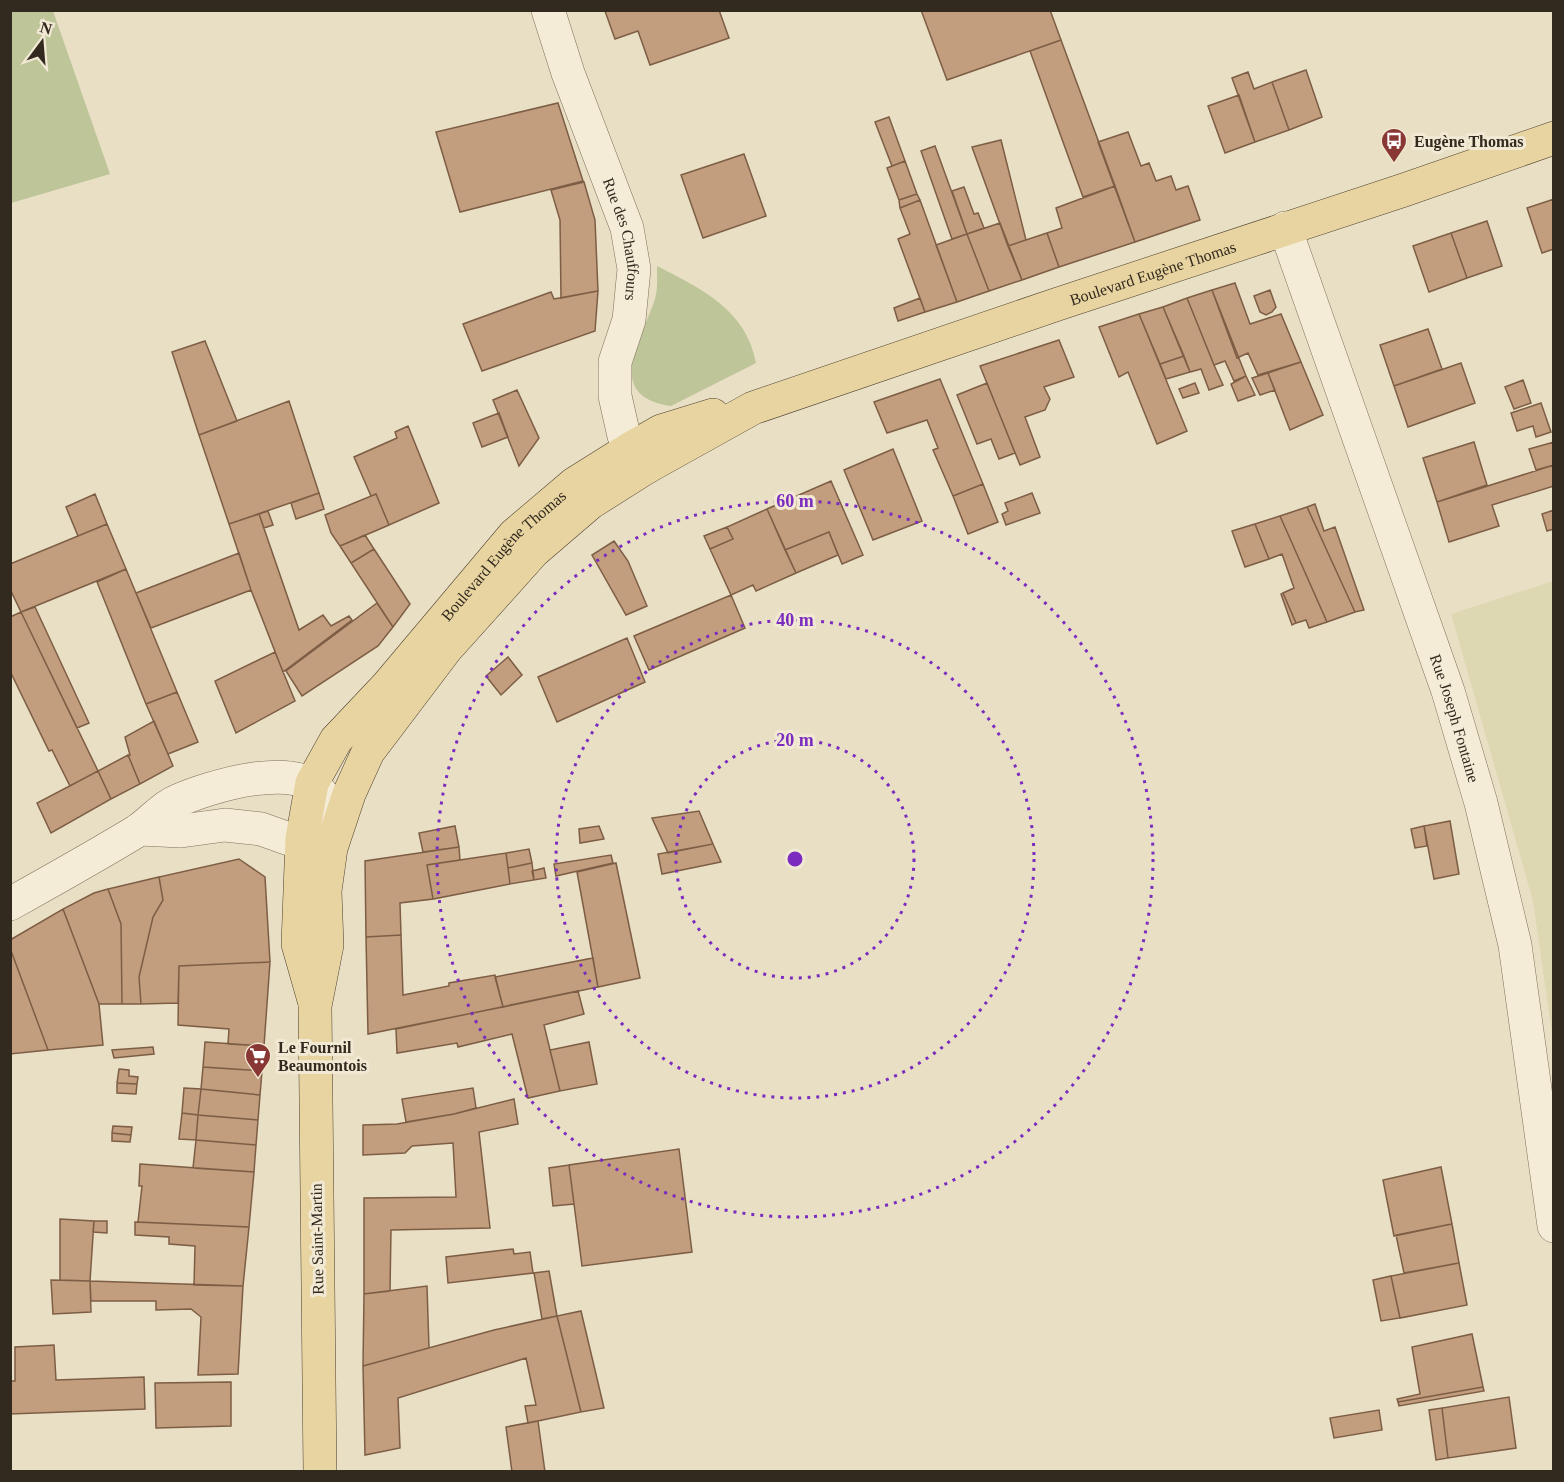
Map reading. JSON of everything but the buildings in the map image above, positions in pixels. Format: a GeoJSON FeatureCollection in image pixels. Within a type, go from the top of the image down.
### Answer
{"type":"FeatureCollection","features":[{"type":"Feature","properties":{"kind":"main road","name":"Boulevard Eugène Thomas"},"geometry":{"type":"LineString","coordinates":[[322,810],[446,649],[534,551],[640,457],[661,431],[711,416],[753,408],[1554,138]]}},
{"type":"Feature","properties":{"kind":"main road","name":"Boulevard Eugène Thomas"},"geometry":{"type":"LineString","coordinates":[[322,810],[336,740],[387,686],[514,535],[574,483],[640,457]]}},
{"type":"Feature","properties":{"kind":"main road","name":"Rue Saint-Martin"},"geometry":{"type":"LineString","coordinates":[[320,1472],[315,1006],[327,945],[325,891],[331,848],[322,810]]}},
{"type":"Feature","properties":{"kind":"main road","name":"Rue Saint-Martin"},"geometry":{"type":"LineString","coordinates":[[315,1006],[298,944],[322,810]]}},
{"type":"Feature","properties":{"kind":"street","name":"Rue des Chauffours"},"geometry":{"type":"LineString","coordinates":[[548,10],[568,73],[627,228],[634,269],[629,320],[615,363],[615,385],[618,417],[624,436],[640,457]]}},
{"type":"Feature","properties":{"kind":"street","name":"Rue Joseph Fontaine"},"geometry":{"type":"LineString","coordinates":[[1285,228],[1448,691],[1481,803],[1515,945],[1554,1226]]}},
{"type":"Feature","properties":{"kind":"street"},"geometry":{"type":"LineString","coordinates":[[10,904],[140,829],[175,801],[232,782],[279,777],[296,779],[322,810],[316,863],[325,891]]}},
{"type":"Feature","properties":{"kind":"street"},"geometry":{"type":"LineString","coordinates":[[140,829],[181,831],[225,825],[261,830],[289,839],[322,810]]}},
{"type":"Feature","properties":{"kind":"shaded area"},"geometry":{"type":"Polygon","coordinates":[[[1554,581],[1553,1041],[1533,901],[1451,614],[1554,581]]]}},
{"type":"Feature","properties":{"kind":"green space"},"geometry":{"type":"Polygon","coordinates":[[[11,10],[53,11],[110,174],[11,203],[11,10]]]}},
{"type":"Feature","properties":{"kind":"green space"},"geometry":{"type":"Polygon","coordinates":[[[657,266],[690,283],[732,315],[751,344],[756,363],[671,406],[650,400],[638,391],[632,378],[632,364],[636,348],[656,295],[657,266]]]}},
{"type":"Feature","properties":{"kind":"place","name":"Eugène Thomas"},"geometry":{"type":"Point","coordinates":[1394,164]}},
{"type":"Feature","properties":{"kind":"place","name":"Le Fournil Beaumontois"},"geometry":{"type":"Point","coordinates":[258,1079]}}]}
